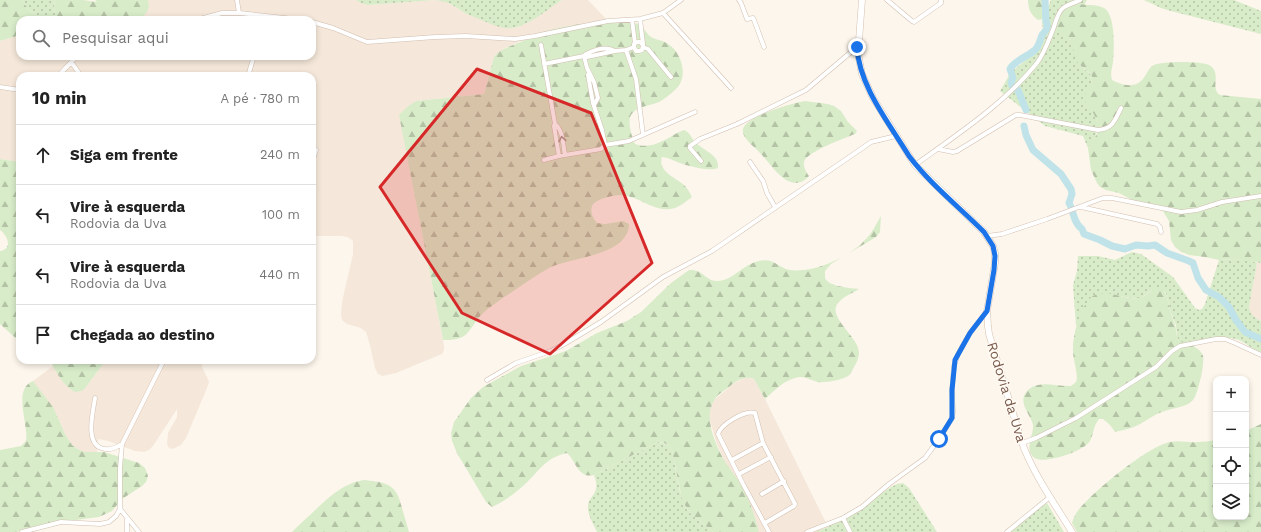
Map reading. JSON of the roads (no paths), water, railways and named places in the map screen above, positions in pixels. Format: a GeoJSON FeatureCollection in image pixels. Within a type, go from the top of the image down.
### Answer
{"type":"FeatureCollection","features":[{"type":"Feature","properties":{"kind":"street"},"geometry":{"type":"LineString","coordinates":[[237,0],[239,13]]}},
{"type":"Feature","properties":{"kind":"street"},"geometry":{"type":"LineString","coordinates":[[316,23],[333,28],[367,42],[458,37],[515,39],[608,21],[640,19],[663,13],[681,0]]}},
{"type":"Feature","properties":{"kind":"street"},"geometry":{"type":"LineString","coordinates":[[739,0],[747,19],[753,18],[764,47]]}},
{"type":"Feature","properties":{"kind":"street","name":"Rodovia da Uva"},"geometry":{"type":"LineString","coordinates":[[862,0],[857,47],[858,60],[865,82],[873,98],[916,165],[987,236],[993,246],[995,256],[994,270],[987,311],[989,334],[1022,443],[1032,466],[1072,532]]}},
{"type":"Feature","properties":{"kind":"street"},"geometry":{"type":"LineString","coordinates":[[887,0],[914,22],[941,3],[941,0]]}},
{"type":"Feature","properties":{"kind":"street"},"geometry":{"type":"LineString","coordinates":[[916,165],[992,108],[1012,90],[1038,62],[1047,46],[1062,8],[1080,0]]}},
{"type":"Feature","properties":{"kind":"street"},"geometry":{"type":"LineString","coordinates":[[211,16],[222,13],[239,13],[255,16]]}},
{"type":"Feature","properties":{"kind":"street"},"geometry":{"type":"LineString","coordinates":[[663,13],[731,88]]}},
{"type":"Feature","properties":{"kind":"street"},"geometry":{"type":"LineString","coordinates":[[632,20],[635,50],[639,51],[642,50],[643,45],[640,19]]}},
{"type":"Feature","properties":{"kind":"street"},"geometry":{"type":"LineString","coordinates":[[633,30],[641,29]]}},
{"type":"Feature","properties":{"kind":"street"},"geometry":{"type":"LineString","coordinates":[[544,64],[584,56],[598,49],[615,51],[626,50],[639,42],[648,49],[671,77]]}},
{"type":"Feature","properties":{"kind":"street"},"geometry":{"type":"LineString","coordinates":[[541,45],[559,156]]}},
{"type":"Feature","properties":{"kind":"street"},"geometry":{"type":"LineString","coordinates":[[701,161],[690,148],[691,144],[737,124],[806,90],[857,47]]}},
{"type":"Feature","properties":{"kind":"street"},"geometry":{"type":"LineString","coordinates":[[626,50],[636,79],[643,134]]}},
{"type":"Feature","properties":{"kind":"street"},"geometry":{"type":"LineString","coordinates":[[584,56],[589,73],[588,75],[595,112],[602,130],[604,145]]}},
{"type":"Feature","properties":{"kind":"street"},"geometry":{"type":"LineString","coordinates":[[62,72],[74,60]]}},
{"type":"Feature","properties":{"kind":"street"},"geometry":{"type":"LineString","coordinates":[[249,72],[253,60]]}},
{"type":"Feature","properties":{"kind":"street"},"geometry":{"type":"LineString","coordinates":[[72,63],[78,72]]}},
{"type":"Feature","properties":{"kind":"street"},"geometry":{"type":"LineString","coordinates":[[0,87],[16,89]]}},
{"type":"Feature","properties":{"kind":"street"},"geometry":{"type":"LineString","coordinates":[[938,149],[953,152],[957,151],[1016,115],[1103,130],[1113,124],[1121,108]]}},
{"type":"Feature","properties":{"kind":"street"},"geometry":{"type":"LineString","coordinates":[[544,160],[601,149],[604,145],[629,141],[695,112]]}},
{"type":"Feature","properties":{"kind":"street"},"geometry":{"type":"LineString","coordinates":[[555,124],[560,132],[564,155]]}},
{"type":"Feature","properties":{"kind":"street"},"geometry":{"type":"LineString","coordinates":[[487,380],[516,363],[551,351],[566,343],[621,308],[663,277],[712,251],[864,146],[871,142],[896,136]]}},
{"type":"Feature","properties":{"kind":"street"},"geometry":{"type":"LineString","coordinates":[[750,162],[763,181],[774,207]]}},
{"type":"Feature","properties":{"kind":"street"},"geometry":{"type":"LineString","coordinates":[[987,236],[1002,234],[1103,198],[1112,198],[1181,212],[1197,210],[1222,202],[1261,196]]}},
{"type":"Feature","properties":{"kind":"street"},"geometry":{"type":"LineString","coordinates":[[1081,207],[1157,224],[1160,227],[1161,232]]}},
{"type":"Feature","properties":{"kind":"street"},"geometry":{"type":"LineString","coordinates":[[807,532],[843,518],[862,507],[889,484],[925,458],[952,418],[952,390],[955,360],[970,333],[987,311]]}},
{"type":"Feature","properties":{"kind":"street"},"geometry":{"type":"LineString","coordinates":[[1022,443],[1036,438],[1076,418],[1156,367],[1172,351],[1180,346],[1216,339],[1225,339],[1261,355]]}},
{"type":"Feature","properties":{"kind":"street"},"geometry":{"type":"LineString","coordinates":[[22,532],[61,522],[100,524],[109,522],[116,516],[120,509],[120,468],[122,444],[162,364]]}},
{"type":"Feature","properties":{"kind":"street"},"geometry":{"type":"LineString","coordinates":[[96,398],[92,419],[93,440],[96,446],[110,450],[122,444]]}},
{"type":"Feature","properties":{"kind":"street"},"geometry":{"type":"LineString","coordinates":[[765,523],[795,504],[763,443],[755,413],[752,412],[732,420],[722,427],[718,434],[769,532]]}},
{"type":"Feature","properties":{"kind":"street"},"geometry":{"type":"LineString","coordinates":[[732,460],[763,443]]}},
{"type":"Feature","properties":{"kind":"street"},"geometry":{"type":"LineString","coordinates":[[739,474],[771,457]]}},
{"type":"Feature","properties":{"kind":"street"},"geometry":{"type":"LineString","coordinates":[[762,494],[784,481]]}},
{"type":"Feature","properties":{"kind":"street"},"geometry":{"type":"LineString","coordinates":[[1007,532],[1050,497]]}},
{"type":"Feature","properties":{"kind":"street"},"geometry":{"type":"LineString","coordinates":[[120,509],[139,532]]}},
{"type":"Feature","properties":{"kind":"street"},"geometry":{"type":"LineString","coordinates":[[843,518],[850,532]]}},
{"type":"Feature","properties":{"kind":"street"},"geometry":{"type":"LineString","coordinates":[[127,519],[127,532]]}},
{"type":"Feature","properties":{"kind":"waterway"},"geometry":{"type":"LineString","coordinates":[[1026,110],[1018,90],[1012,86],[1011,82],[1013,78],[1010,69],[1018,61],[1035,50],[1042,35],[1047,29],[1045,0]]}},
{"type":"Feature","properties":{"kind":"waterway"},"geometry":{"type":"LineString","coordinates":[[1024,126],[1026,135],[1033,150],[1061,174],[1071,189],[1072,194],[1069,203],[1075,220],[1084,234],[1112,246],[1125,249],[1136,245],[1155,245],[1167,253],[1193,263],[1198,278],[1206,290],[1219,297],[1229,307],[1245,332],[1261,339]]}}]}
